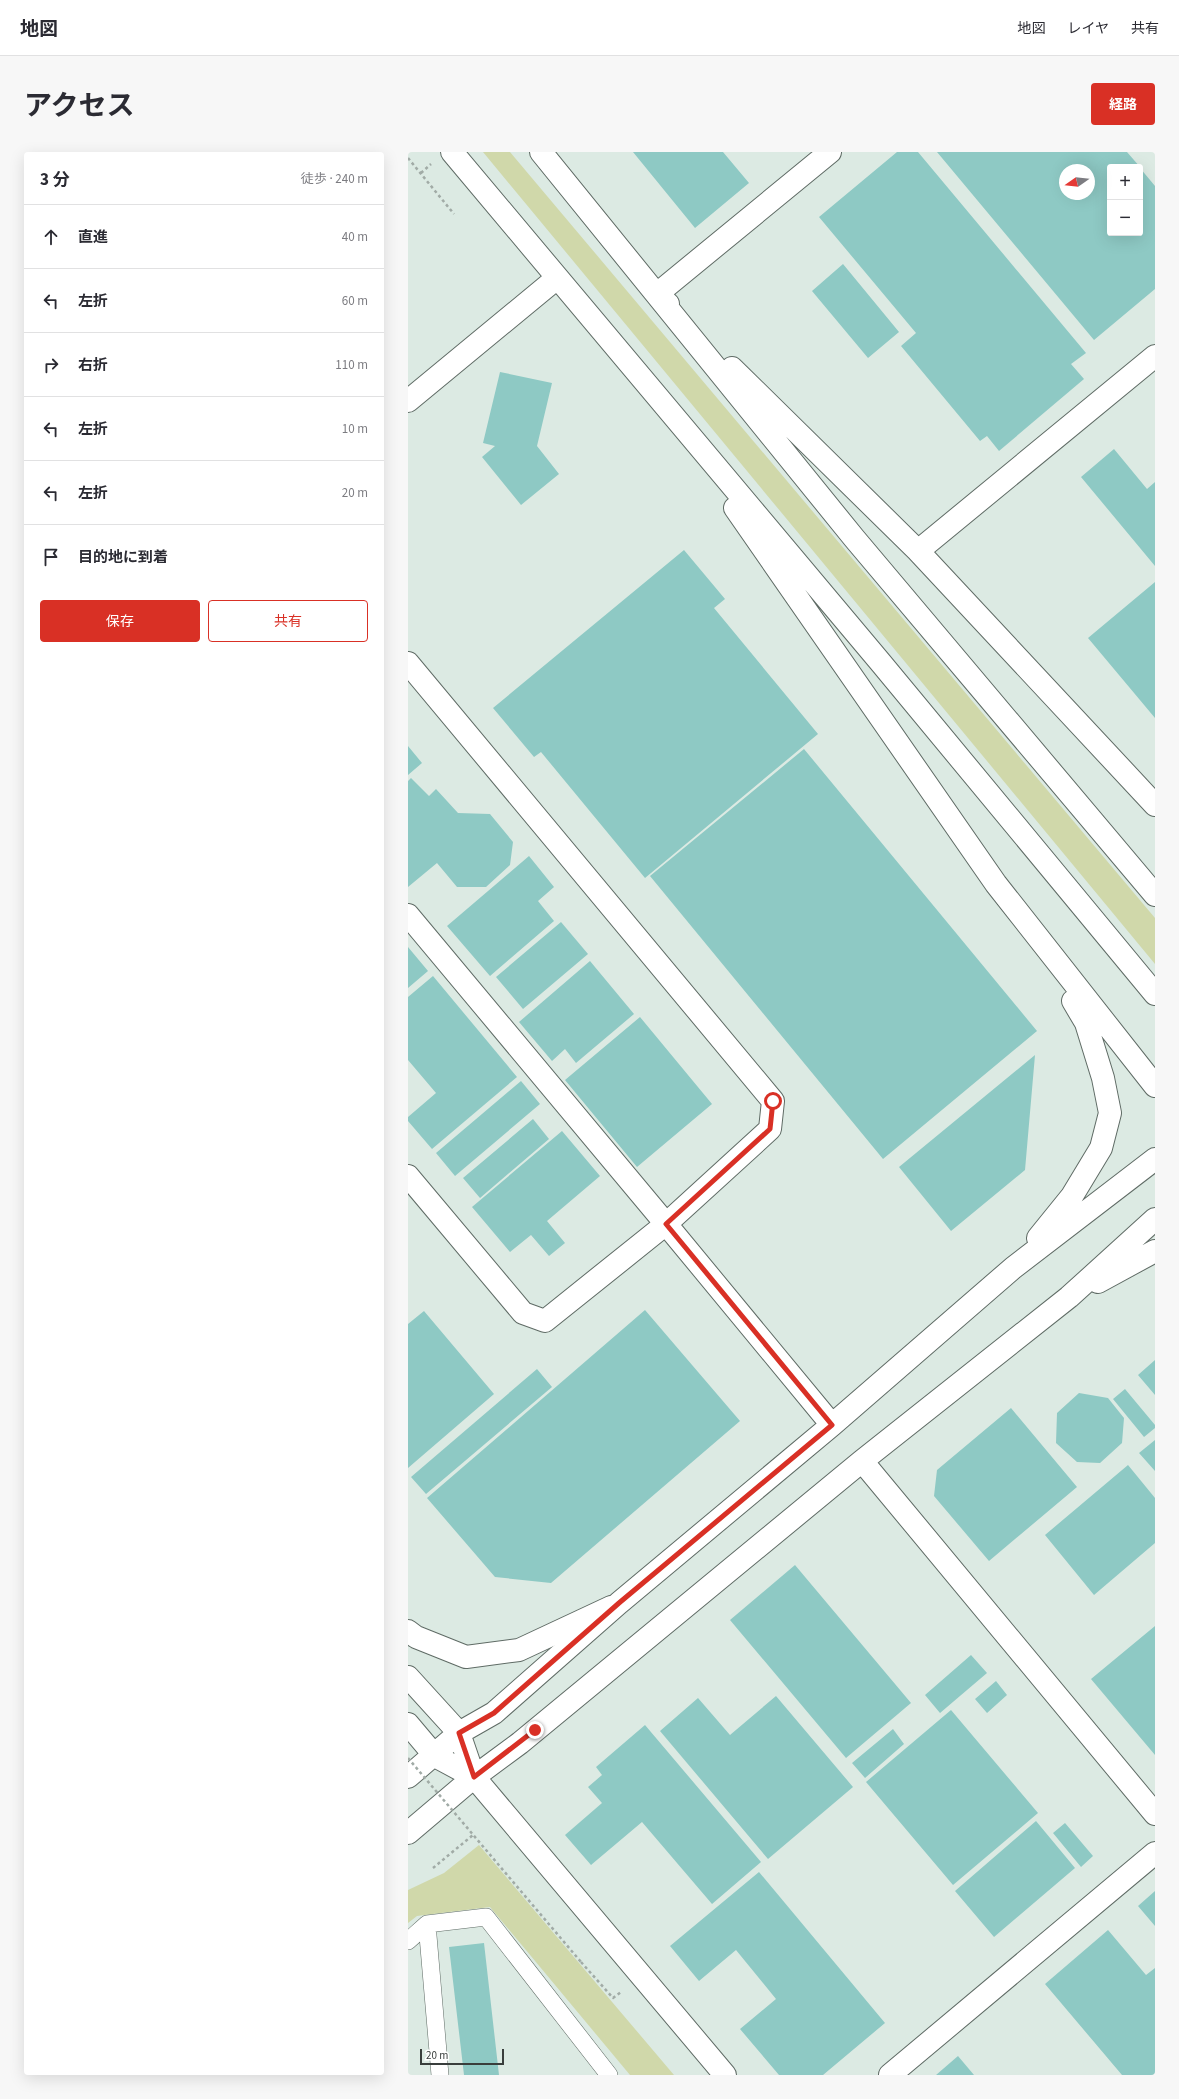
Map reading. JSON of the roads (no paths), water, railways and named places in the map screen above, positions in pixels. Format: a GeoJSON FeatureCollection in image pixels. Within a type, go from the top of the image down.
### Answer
{"type":"FeatureCollection","features":[{"type":"Feature","properties":{"kind":"street"},"geometry":{"type":"LineString","coordinates":[[452,152],[1155,994]]}},
{"type":"Feature","properties":{"kind":"street"},"geometry":{"type":"LineString","coordinates":[[541,152],[854,538],[1155,895]]}},
{"type":"Feature","properties":{"kind":"street"},"geometry":{"type":"LineString","coordinates":[[657,294],[830,152]]}},
{"type":"Feature","properties":{"kind":"street"},"geometry":{"type":"LineString","coordinates":[[408,401],[557,278]]}},
{"type":"Feature","properties":{"kind":"street"},"geometry":{"type":"LineString","coordinates":[[657,294],[918,551],[1155,804]]}},
{"type":"Feature","properties":{"kind":"street"},"geometry":{"type":"LineString","coordinates":[[918,551],[1155,356]]}},
{"type":"Feature","properties":{"kind":"street"},"geometry":{"type":"LineString","coordinates":[[653,391],[1020,917],[1086,1023],[1103,1078],[1110,1113],[1101,1148],[1072,1196],[1013,1268]]}},
{"type":"Feature","properties":{"kind":"street"},"geometry":{"type":"LineString","coordinates":[[408,663],[773,1101],[770,1129],[666,1224],[545,1322],[523,1313],[408,1176]]}},
{"type":"Feature","properties":{"kind":"street"},"geometry":{"type":"LineString","coordinates":[[408,915],[832,1425]]}},
{"type":"Feature","properties":{"kind":"street"},"geometry":{"type":"LineString","coordinates":[[1020,917],[1155,1086]]}},
{"type":"Feature","properties":{"kind":"street"},"geometry":{"type":"LineString","coordinates":[[408,1777],[459,1733],[494,1713],[619,1603],[832,1425],[1013,1268],[1155,1158]]}},
{"type":"Feature","properties":{"kind":"street"},"geometry":{"type":"LineString","coordinates":[[408,1833],[474,1777],[520,1743],[862,1461],[1069,1297],[1155,1219]]}},
{"type":"Feature","properties":{"kind":"street"},"geometry":{"type":"LineString","coordinates":[[1069,1297],[1155,1251]]}},
{"type":"Feature","properties":{"kind":"street"},"geometry":{"type":"LineString","coordinates":[[862,1461],[1155,1814]]}},
{"type":"Feature","properties":{"kind":"street"},"geometry":{"type":"LineString","coordinates":[[408,1631],[416,1637],[466,1657],[519,1650],[619,1603]]}},
{"type":"Feature","properties":{"kind":"street"},"geometry":{"type":"LineString","coordinates":[[408,1677],[459,1733],[474,1777],[725,2075]]}},
{"type":"Feature","properties":{"kind":"street"},"geometry":{"type":"LineString","coordinates":[[408,1724],[434,1756],[474,1777]]}},
{"type":"Feature","properties":{"kind":"street"},"geometry":{"type":"LineString","coordinates":[[890,2075],[1155,1853]]}},
{"type":"Feature","properties":{"kind":"lane"},"geometry":{"type":"LineString","coordinates":[[408,1941],[427,1924],[486,1917],[609,2075]]}},
{"type":"Feature","properties":{"kind":"lane"},"geometry":{"type":"LineString","coordinates":[[427,1924],[440,2075]]}}]}
